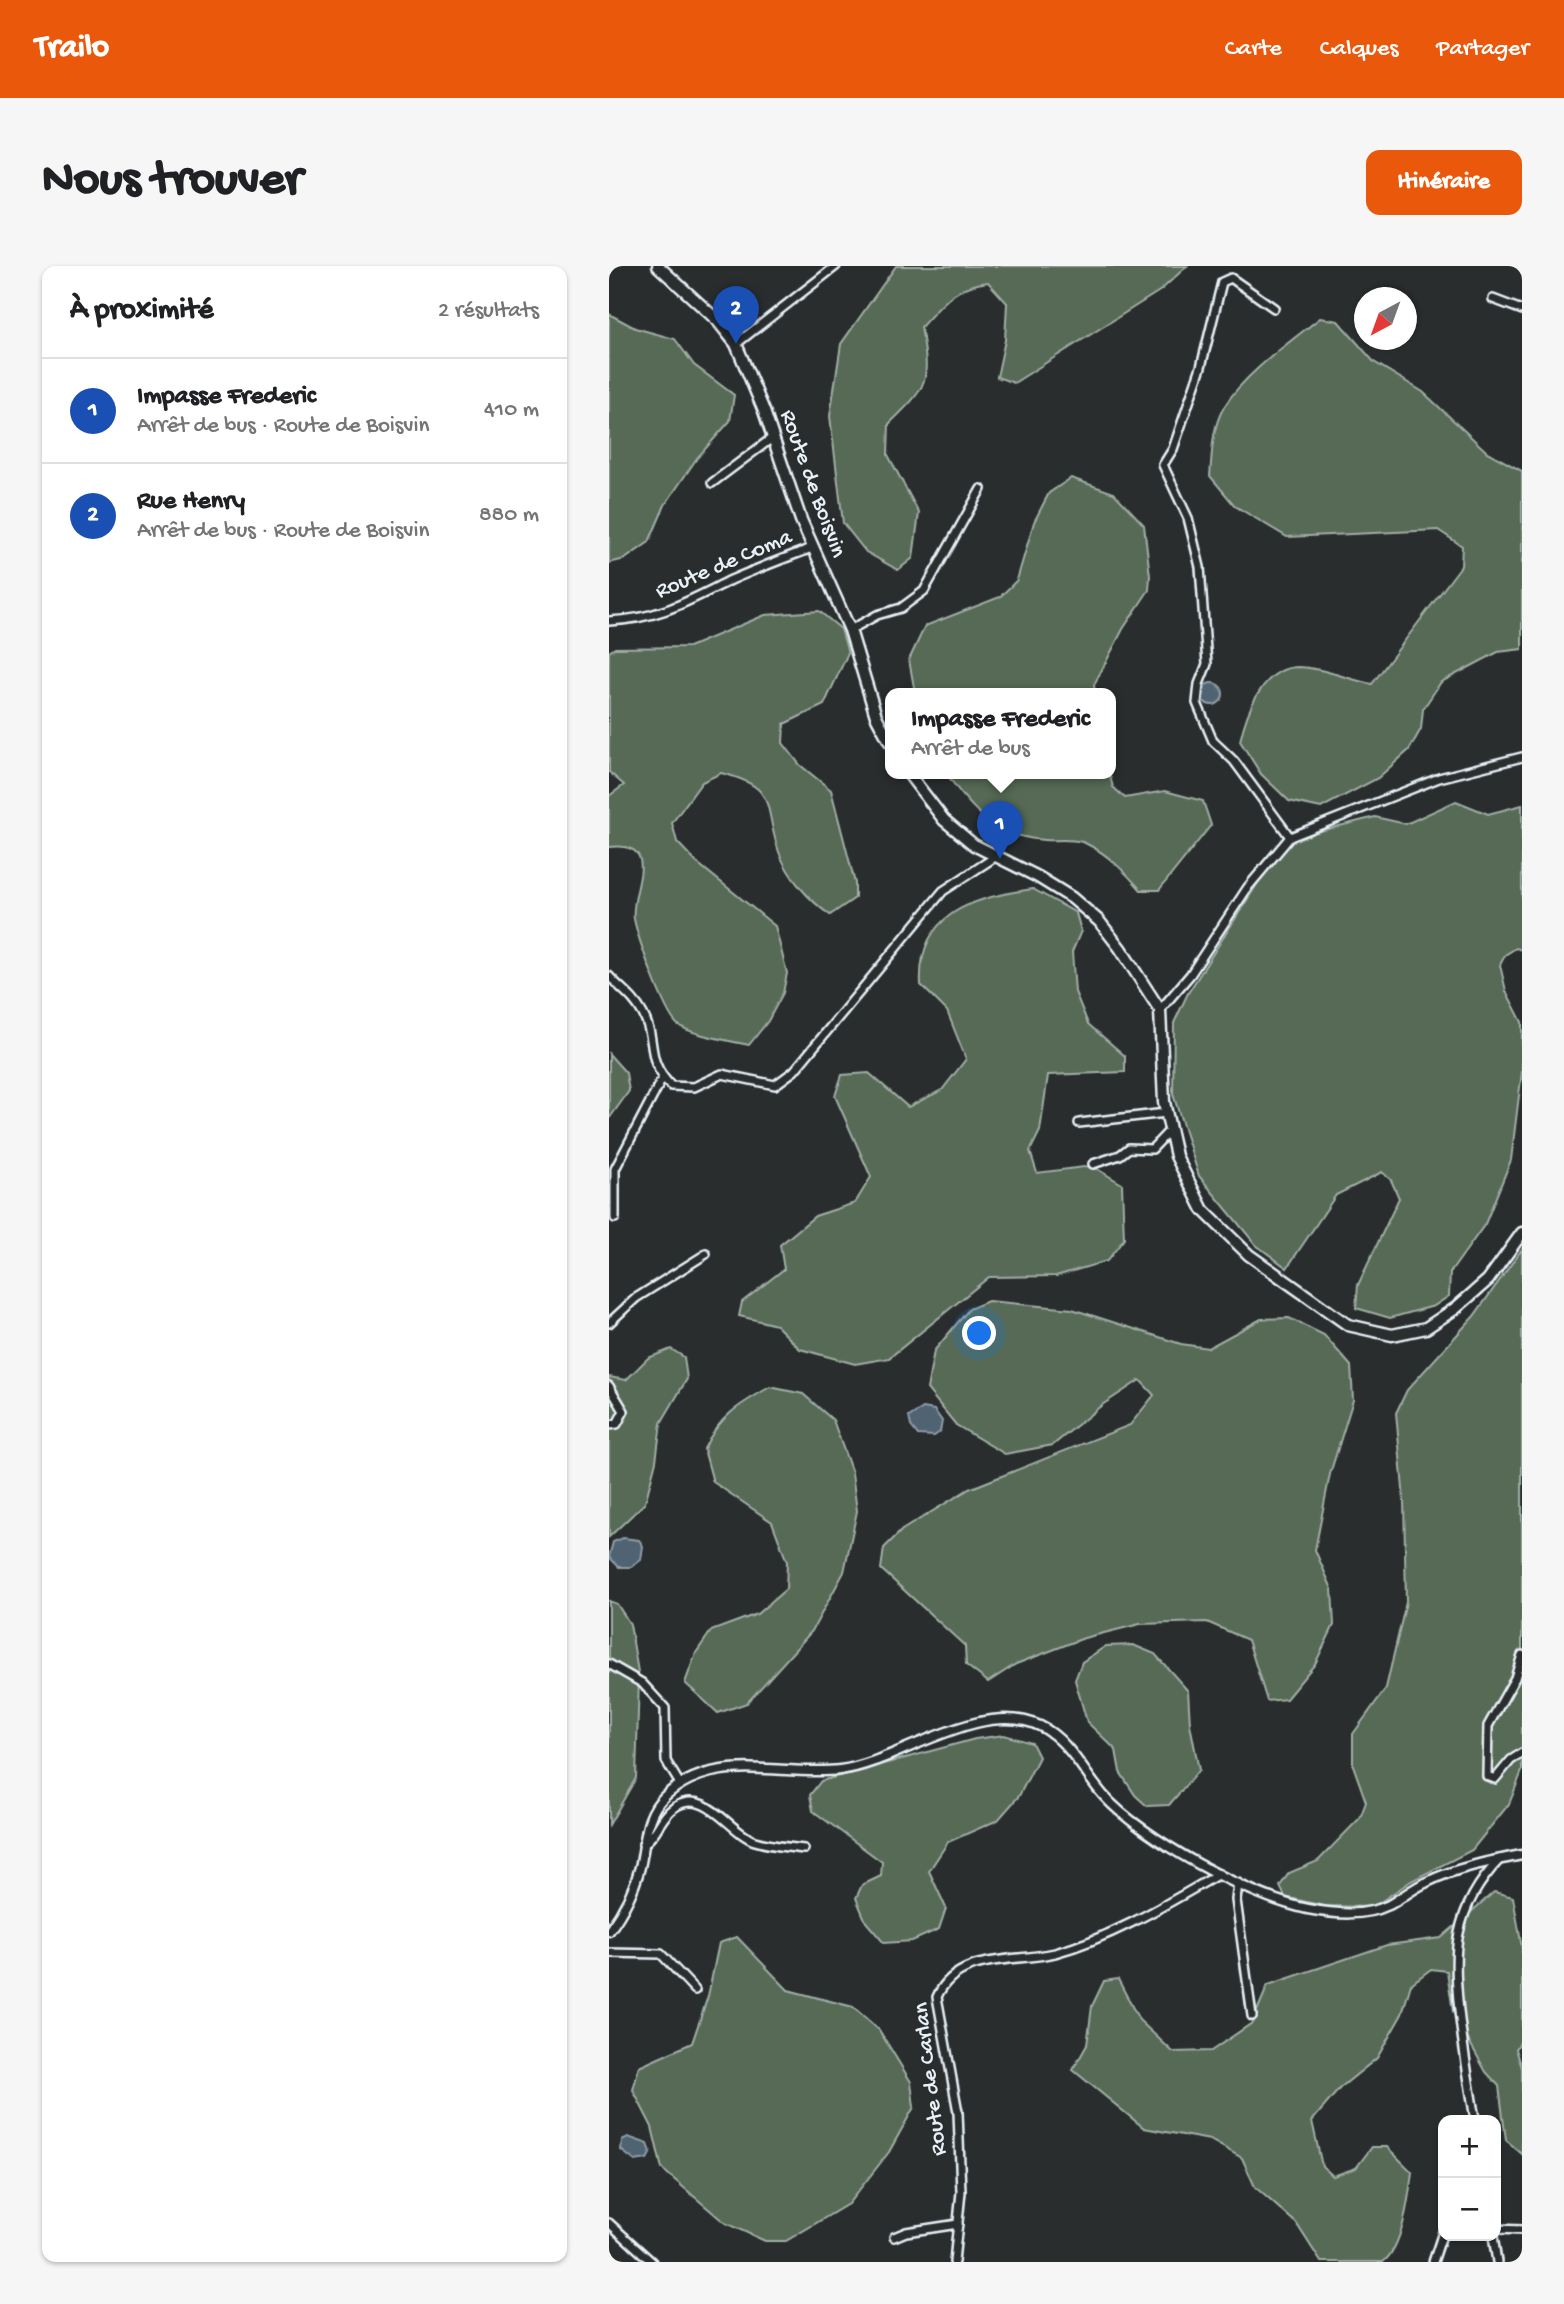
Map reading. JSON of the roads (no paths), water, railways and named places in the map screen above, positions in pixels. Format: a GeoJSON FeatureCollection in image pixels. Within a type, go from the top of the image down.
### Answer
{"type":"FeatureCollection","features":[{"type":"Feature","properties":{"kind":"main road","name":"Route de Boisvin"},"geometry":{"type":"LineString","coordinates":[[658,266],[717,320],[736,344],[812,548],[850,630],[876,716],[885,732]]}},
{"type":"Feature","properties":{"kind":"main road"},"geometry":{"type":"LineString","coordinates":[[913,779],[944,820],[974,845],[1038,877],[1072,898],[1099,920],[1160,1010],[1166,1112],[1176,1156],[1203,1210],[1249,1255],[1348,1325],[1392,1335],[1426,1328],[1456,1308],[1488,1280],[1522,1233]]}},
{"type":"Feature","properties":{"kind":"street"},"geometry":{"type":"LineString","coordinates":[[736,344],[836,266]]}},
{"type":"Feature","properties":{"kind":"street"},"geometry":{"type":"LineString","coordinates":[[1274,308],[1231,278],[1222,282],[1201,367],[1173,449],[1163,465],[1188,518],[1200,567],[1207,664],[1199,684],[1196,704],[1213,741],[1234,761],[1290,837]]}},
{"type":"Feature","properties":{"kind":"street"},"geometry":{"type":"LineString","coordinates":[[1493,299],[1522,310]]}},
{"type":"Feature","properties":{"kind":"street"},"geometry":{"type":"LineString","coordinates":[[712,483],[772,438]]}},
{"type":"Feature","properties":{"kind":"street"},"geometry":{"type":"LineString","coordinates":[[850,630],[877,615],[901,608],[924,592],[981,489]]}},
{"type":"Feature","properties":{"kind":"street","name":"Route de Coma"},"geometry":{"type":"LineString","coordinates":[[609,621],[631,620],[667,612],[755,570],[812,548]]}},
{"type":"Feature","properties":{"kind":"street"},"geometry":{"type":"LineString","coordinates":[[1160,1010],[1190,975],[1248,887],[1290,837],[1439,778],[1522,757]]}},
{"type":"Feature","properties":{"kind":"street"},"geometry":{"type":"LineString","coordinates":[[609,976],[631,995],[644,1016],[656,1070],[671,1086],[694,1087],[722,1074],[775,1085],[794,1071],[943,891],[995,857]]}},
{"type":"Feature","properties":{"kind":"street"},"geometry":{"type":"LineString","coordinates":[[615,1218],[615,1169],[663,1077]]}},
{"type":"Feature","properties":{"kind":"street"},"geometry":{"type":"LineString","coordinates":[[1079,1123],[1166,1112]]}},
{"type":"Feature","properties":{"kind":"street"},"geometry":{"type":"LineString","coordinates":[[1093,1164],[1120,1155],[1129,1148],[1152,1149],[1170,1130]]}},
{"type":"Feature","properties":{"kind":"street"},"geometry":{"type":"LineString","coordinates":[[609,1323],[636,1298],[706,1254]]}},
{"type":"Feature","properties":{"kind":"street"},"geometry":{"type":"LineString","coordinates":[[609,1386],[624,1411],[617,1424],[609,1425]]}},
{"type":"Feature","properties":{"kind":"street"},"geometry":{"type":"LineString","coordinates":[[1522,1655],[1515,1678],[1488,1726],[1487,1776],[1495,1779],[1511,1760],[1522,1753]]}},
{"type":"Feature","properties":{"kind":"street"},"geometry":{"type":"LineString","coordinates":[[609,1664],[642,1683],[665,1708],[666,1761],[680,1784]]}},
{"type":"Feature","properties":{"kind":"street"},"geometry":{"type":"LineString","coordinates":[[609,1931],[633,1889],[654,1809],[680,1784],[712,1772],[753,1766],[838,1770],[865,1764],[978,1723],[1022,1721],[1039,1726],[1066,1745],[1103,1794],[1131,1821],[1219,1874],[1286,1904],[1362,1914],[1391,1904],[1428,1881],[1522,1855]]}},
{"type":"Feature","properties":{"kind":"street"},"geometry":{"type":"LineString","coordinates":[[643,1844],[654,1836],[669,1811],[677,1805],[692,1802],[717,1812],[755,1841],[804,1849]]}},
{"type":"Feature","properties":{"kind":"street"},"geometry":{"type":"LineString","coordinates":[[1474,2115],[1457,1953],[1459,1933],[1471,1899],[1478,1885],[1500,1859]]}},
{"type":"Feature","properties":{"kind":"street","name":"Route de Carlan"},"geometry":{"type":"LineString","coordinates":[[954,2262],[961,2192],[958,2112],[937,1997],[941,1987],[966,1968],[988,1961],[1019,1960],[1057,1952],[1108,1933],[1219,1874]]}},
{"type":"Feature","properties":{"kind":"street"},"geometry":{"type":"LineString","coordinates":[[1238,1883],[1236,1900],[1252,2016]]}},
{"type":"Feature","properties":{"kind":"street"},"geometry":{"type":"LineString","coordinates":[[609,1953],[661,1954],[695,1990]]}},
{"type":"Feature","properties":{"kind":"street"},"geometry":{"type":"LineString","coordinates":[[609,2223],[652,2262]]}},
{"type":"Feature","properties":{"kind":"street"},"geometry":{"type":"LineString","coordinates":[[894,2237],[906,2232],[958,2224]]}},
{"type":"Feature","properties":{"kind":"street"},"geometry":{"type":"LineString","coordinates":[[1501,2229],[1522,2230]]}},
{"type":"Feature","properties":{"kind":"street"},"geometry":{"type":"LineString","coordinates":[[1433,2262],[1440,2241]]}},
{"type":"Feature","properties":{"kind":"street"},"geometry":{"type":"LineString","coordinates":[[1494,2241],[1497,2262]]}},
{"type":"Feature","properties":{"kind":"water"},"geometry":{"type":"Polygon","coordinates":[[[1212,683],[1220,686],[1223,694],[1220,702],[1212,705],[1204,702],[1201,694],[1204,686],[1212,683]]]}},
{"type":"Feature","properties":{"kind":"water"},"geometry":{"type":"Polygon","coordinates":[[[923,1408],[934,1410],[942,1421],[940,1432],[934,1436],[918,1435],[911,1426],[909,1417],[923,1408]]]}},
{"type":"Feature","properties":{"kind":"water"},"geometry":{"type":"Polygon","coordinates":[[[623,1538],[639,1540],[643,1546],[641,1560],[631,1567],[619,1567],[609,1557],[613,1542],[623,1538]]]}},
{"type":"Feature","properties":{"kind":"water"},"geometry":{"type":"Polygon","coordinates":[[[628,2137],[648,2144],[651,2152],[647,2159],[635,2161],[621,2150],[622,2140],[628,2137]]]}},
{"type":"Feature","properties":{"kind":"place","name":"Rue Henry"},"geometry":{"type":"Point","coordinates":[736,344]}},
{"type":"Feature","properties":{"kind":"place","name":"Impasse Frederic"},"geometry":{"type":"Point","coordinates":[1000,859]}}]}
